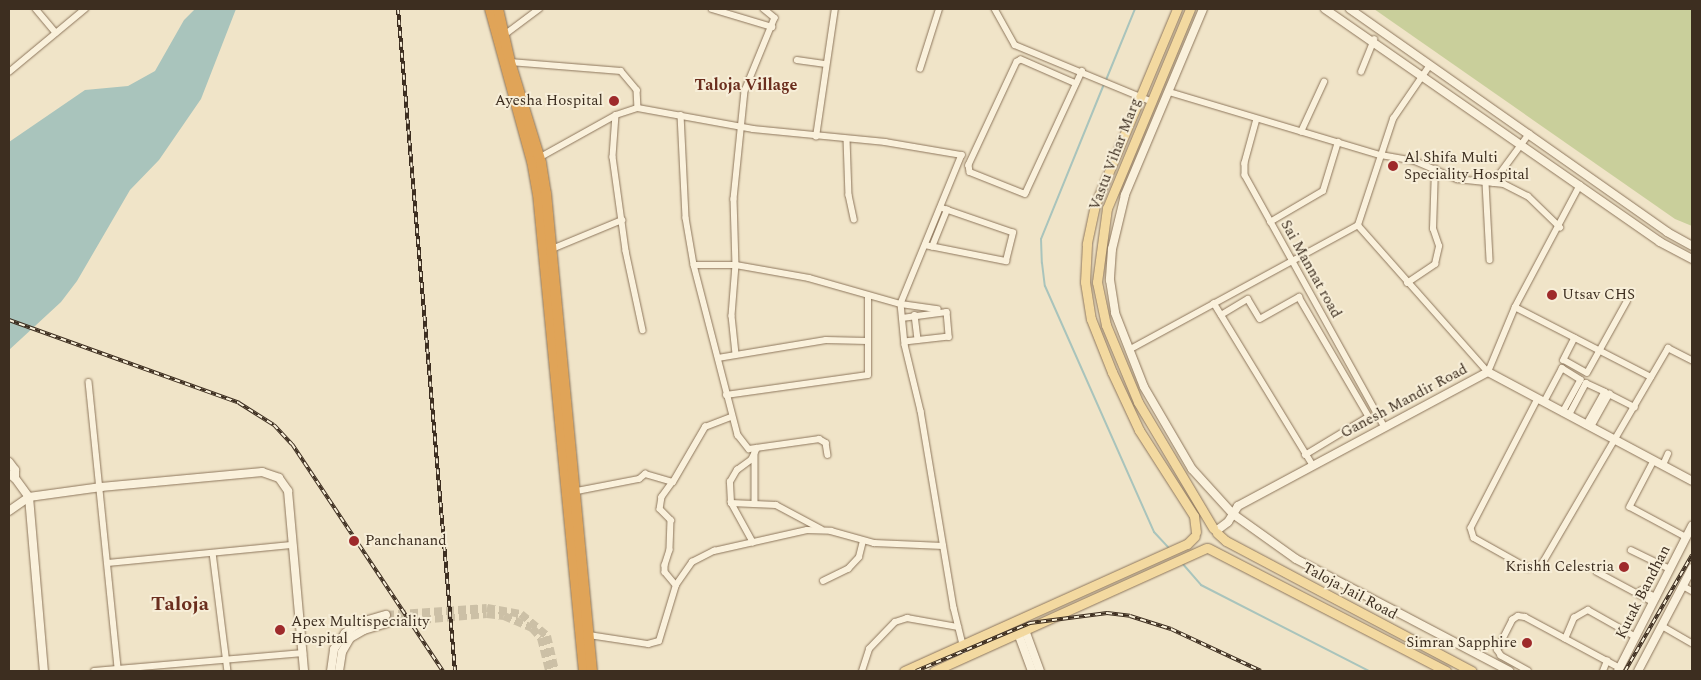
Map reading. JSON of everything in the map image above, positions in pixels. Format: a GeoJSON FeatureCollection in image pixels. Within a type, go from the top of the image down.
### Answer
{"type":"FeatureCollection","features":[{"type":"Feature","properties":{"kind":"highway"},"geometry":{"type":"LineString","coordinates":[[490,9],[536,159],[571,512],[584,671]]}},
{"type":"Feature","properties":{"kind":"highway"},"geometry":{"type":"LineString","coordinates":[[498,9],[500,38],[510,62],[536,159],[552,249],[592,671]]}},
{"type":"Feature","properties":{"kind":"main road"},"geometry":{"type":"LineString","coordinates":[[1177,9],[1095,205],[1085,259],[1086,295],[1094,329],[1127,407],[1191,511],[1198,544],[1207,548]]}},
{"type":"Feature","properties":{"kind":"main road","name":"Vastu Vihar Marg"},"geometry":{"type":"LineString","coordinates":[[1190,9],[1150,101],[1107,208],[1098,260],[1098,293],[1115,351],[1144,413],[1216,531]]}},
{"type":"Feature","properties":{"kind":"main road"},"geometry":{"type":"LineString","coordinates":[[904,671],[1172,551],[1196,534],[1203,526],[1216,531],[1217,542],[1207,548],[934,671]]}},
{"type":"Feature","properties":{"kind":"main road","name":"Taloja Jail Road"},"geometry":{"type":"LineString","coordinates":[[1216,531],[1226,541],[1472,671]]}},
{"type":"Feature","properties":{"kind":"main road","name":"Taloja Jail Road"},"geometry":{"type":"LineString","coordinates":[[1207,548],[1446,671]]}},
{"type":"Feature","properties":{"kind":"street"},"geometry":{"type":"LineString","coordinates":[[36,9],[56,33]]}},
{"type":"Feature","properties":{"kind":"street"},"geometry":{"type":"LineString","coordinates":[[9,72],[85,9]]}},
{"type":"Feature","properties":{"kind":"street"},"geometry":{"type":"LineString","coordinates":[[500,38],[538,9]]}},
{"type":"Feature","properties":{"kind":"street"},"geometry":{"type":"LineString","coordinates":[[712,9],[772,27]]}},
{"type":"Feature","properties":{"kind":"street"},"geometry":{"type":"LineString","coordinates":[[736,354],[732,316],[736,265],[734,198],[748,78],[776,18],[764,9]]}},
{"type":"Feature","properties":{"kind":"street"},"geometry":{"type":"LineString","coordinates":[[816,137],[835,9]]}},
{"type":"Feature","properties":{"kind":"street"},"geometry":{"type":"LineString","coordinates":[[920,69],[939,9]]}},
{"type":"Feature","properties":{"kind":"street"},"geometry":{"type":"LineString","coordinates":[[995,9],[1015,45],[1092,75],[1150,101]]}},
{"type":"Feature","properties":{"kind":"street"},"geometry":{"type":"LineString","coordinates":[[1203,9],[1125,195],[1112,250],[1112,297],[1129,350],[1144,387],[1182,455],[1202,482],[1234,514],[1296,559],[1509,671]]}},
{"type":"Feature","properties":{"kind":"street"},"geometry":{"type":"LineString","coordinates":[[1326,9],[1374,40],[1669,248],[1692,259]]}},
{"type":"Feature","properties":{"kind":"street"},"geometry":{"type":"LineString","coordinates":[[1350,9],[1629,205],[1692,246]]}},
{"type":"Feature","properties":{"kind":"street"},"geometry":{"type":"LineString","coordinates":[[1361,72],[1374,40]]}},
{"type":"Feature","properties":{"kind":"street"},"geometry":{"type":"LineString","coordinates":[[797,60],[826,64]]}},
{"type":"Feature","properties":{"kind":"street"},"geometry":{"type":"LineString","coordinates":[[1076,84],[1021,60],[1017,62],[969,165],[970,172],[1025,194],[1082,72]]}},
{"type":"Feature","properties":{"kind":"street"},"geometry":{"type":"LineString","coordinates":[[510,62],[621,70],[637,90],[638,108]]}},
{"type":"Feature","properties":{"kind":"street"},"geometry":{"type":"LineString","coordinates":[[1129,350],[1358,225],[1398,109],[1430,65]]}},
{"type":"Feature","properties":{"kind":"street"},"geometry":{"type":"LineString","coordinates":[[1301,132],[1318,90],[1324,82]]}},
{"type":"Feature","properties":{"kind":"street"},"geometry":{"type":"LineString","coordinates":[[1458,99],[1466,90]]}},
{"type":"Feature","properties":{"kind":"street"},"geometry":{"type":"LineString","coordinates":[[1169,92],[1381,155],[1404,158],[1457,179],[1504,184],[1528,196],[1560,227]]}},
{"type":"Feature","properties":{"kind":"street"},"geometry":{"type":"LineString","coordinates":[[536,159],[616,115],[638,108],[743,127],[962,155],[932,247]]}},
{"type":"Feature","properties":{"kind":"street"},"geometry":{"type":"LineString","coordinates":[[616,115],[613,157],[622,220],[643,330]]}},
{"type":"Feature","properties":{"kind":"street"},"geometry":{"type":"LineString","coordinates":[[681,115],[686,218],[694,265],[731,418],[746,448],[756,450],[819,439],[826,443],[828,455]]}},
{"type":"Feature","properties":{"kind":"street","name":"Sai Mannat road"},"geometry":{"type":"LineString","coordinates":[[1257,119],[1244,169],[1291,261],[1384,426]]}},
{"type":"Feature","properties":{"kind":"street"},"geometry":{"type":"LineString","coordinates":[[1490,260],[1490,183],[1529,134]]}},
{"type":"Feature","properties":{"kind":"street"},"geometry":{"type":"LineString","coordinates":[[846,139],[849,195],[854,219]]}},
{"type":"Feature","properties":{"kind":"street"},"geometry":{"type":"LineString","coordinates":[[1270,222],[1323,191],[1338,142]]}},
{"type":"Feature","properties":{"kind":"street"},"geometry":{"type":"LineString","coordinates":[[1407,283],[1435,264],[1439,246],[1433,229],[1435,170]]}},
{"type":"Feature","properties":{"kind":"street"},"geometry":{"type":"LineString","coordinates":[[1358,225],[1407,283],[1488,372],[1515,307],[1560,227],[1580,185]]}},
{"type":"Feature","properties":{"kind":"street"},"geometry":{"type":"LineString","coordinates":[[1622,215],[1629,205]]}},
{"type":"Feature","properties":{"kind":"street"},"geometry":{"type":"LineString","coordinates":[[944,209],[925,245],[900,304],[905,342],[921,411],[961,646],[966,656]]}},
{"type":"Feature","properties":{"kind":"street"},"geometry":{"type":"LineString","coordinates":[[925,245],[1006,261],[1013,233],[944,209]]}},
{"type":"Feature","properties":{"kind":"street"},"geometry":{"type":"LineString","coordinates":[[552,249],[622,220]]}},
{"type":"Feature","properties":{"kind":"street"},"geometry":{"type":"LineString","coordinates":[[694,265],[736,265],[809,278],[900,304],[938,309]]}},
{"type":"Feature","properties":{"kind":"street"},"geometry":{"type":"LineString","coordinates":[[726,394],[866,376],[868,296]]}},
{"type":"Feature","properties":{"kind":"street"},"geometry":{"type":"LineString","coordinates":[[1221,314],[1248,299],[1260,319],[1299,297],[1369,418],[1306,454]]}},
{"type":"Feature","properties":{"kind":"street"},"geometry":{"type":"LineString","coordinates":[[1575,338],[1564,360],[1587,373],[1627,301]]}},
{"type":"Feature","properties":{"kind":"street"},"geometry":{"type":"LineString","coordinates":[[1214,303],[1313,465]]}},
{"type":"Feature","properties":{"kind":"street"},"geometry":{"type":"LineString","coordinates":[[1515,307],[1651,377]]}},
{"type":"Feature","properties":{"kind":"street"},"geometry":{"type":"LineString","coordinates":[[902,318],[947,312],[949,336],[905,342]]}},
{"type":"Feature","properties":{"kind":"street"},"geometry":{"type":"LineString","coordinates":[[915,315],[918,340]]}},
{"type":"Feature","properties":{"kind":"street"},"geometry":{"type":"LineString","coordinates":[[718,358],[826,340],[867,341]]}},
{"type":"Feature","properties":{"kind":"street"},"geometry":{"type":"LineString","coordinates":[[1566,414],[1581,380],[1562,368],[1541,400],[1471,528],[1474,538],[1524,566],[1537,567],[1542,564],[1668,348],[1692,360]]}},
{"type":"Feature","properties":{"kind":"street","name":"Ganesh Mandir Road"},"geometry":{"type":"LineString","coordinates":[[1216,531],[1234,514],[1238,506],[1384,426],[1488,372],[1692,481]]}},
{"type":"Feature","properties":{"kind":"street"},"geometry":{"type":"LineString","coordinates":[[89,382],[118,669]]}},
{"type":"Feature","properties":{"kind":"street"},"geometry":{"type":"LineString","coordinates":[[1566,414],[1586,383],[1605,392],[1589,426]]}},
{"type":"Feature","properties":{"kind":"street"},"geometry":{"type":"LineString","coordinates":[[1589,426],[1610,394],[1635,407]]}},
{"type":"Feature","properties":{"kind":"street"},"geometry":{"type":"LineString","coordinates":[[676,585],[666,572],[665,565],[670,550],[671,520],[660,510],[662,497],[673,482],[705,427],[731,418]]}},
{"type":"Feature","properties":{"kind":"street"},"geometry":{"type":"LineString","coordinates":[[753,543],[732,503],[730,482],[756,450]]}},
{"type":"Feature","properties":{"kind":"street"},"geometry":{"type":"LineString","coordinates":[[756,450],[756,504]]}},
{"type":"Feature","properties":{"kind":"street"},"geometry":{"type":"LineString","coordinates":[[1663,465],[1668,454]]}},
{"type":"Feature","properties":{"kind":"street"},"geometry":{"type":"LineString","coordinates":[[1654,461],[1630,507],[1686,538]]}},
{"type":"Feature","properties":{"kind":"street"},"geometry":{"type":"LineString","coordinates":[[9,462],[15,470],[12,476],[29,497],[44,671]]}},
{"type":"Feature","properties":{"kind":"street"},"geometry":{"type":"LineString","coordinates":[[9,511],[29,497],[101,487],[262,472],[279,478],[288,491],[304,671]]}},
{"type":"Feature","properties":{"kind":"street"},"geometry":{"type":"LineString","coordinates":[[576,491],[639,479],[645,474],[673,482]]}},
{"type":"Feature","properties":{"kind":"street"},"geometry":{"type":"LineString","coordinates":[[732,503],[776,505],[822,531]]}},
{"type":"Feature","properties":{"kind":"street","name":"Kutak Bandhan"},"geometry":{"type":"LineString","coordinates":[[1619,670],[1692,526]]}},
{"type":"Feature","properties":{"kind":"street"},"geometry":{"type":"LineString","coordinates":[[589,635],[648,644],[659,641],[676,585],[692,562],[714,551],[807,530],[822,531],[863,541],[943,546]]}},
{"type":"Feature","properties":{"kind":"street"},"geometry":{"type":"LineString","coordinates":[[823,581],[848,569],[859,557],[863,541]]}},
{"type":"Feature","properties":{"kind":"street"},"geometry":{"type":"LineString","coordinates":[[108,562],[293,545]]}},
{"type":"Feature","properties":{"kind":"street"},"geometry":{"type":"LineString","coordinates":[[1631,550],[1670,570]]}},
{"type":"Feature","properties":{"kind":"street"},"geometry":{"type":"LineString","coordinates":[[213,553],[228,671]]}},
{"type":"Feature","properties":{"kind":"street"},"geometry":{"type":"LineString","coordinates":[[1638,671],[1692,568]]}},
{"type":"Feature","properties":{"kind":"street"},"geometry":{"type":"LineString","coordinates":[[1596,572],[1654,600]]}},
{"type":"Feature","properties":{"kind":"street"},"geometry":{"type":"LineString","coordinates":[[1683,586],[1692,591]]}},
{"type":"Feature","properties":{"kind":"street"},"geometry":{"type":"LineString","coordinates":[[1641,590],[1654,600]]}},
{"type":"Feature","properties":{"kind":"street"},"geometry":{"type":"LineString","coordinates":[[1565,639],[1574,618],[1588,610],[1636,637]]}},
{"type":"Feature","properties":{"kind":"street"},"geometry":{"type":"LineString","coordinates":[[1528,671],[1501,656],[1497,650],[1512,620],[1518,616],[1525,616],[1607,661],[1619,670]]}},
{"type":"Feature","properties":{"kind":"street"},"geometry":{"type":"LineString","coordinates":[[862,671],[869,649],[876,638],[895,622],[907,618],[958,626]]}},
{"type":"Feature","properties":{"kind":"street"},"geometry":{"type":"LineString","coordinates":[[331,671],[334,649],[345,632],[361,622],[387,619],[350,638],[342,652],[339,671]]}},
{"type":"Feature","properties":{"kind":"street"},"geometry":{"type":"LineString","coordinates":[[1662,626],[1692,643]]}},
{"type":"Feature","properties":{"kind":"street"},"geometry":{"type":"LineString","coordinates":[[1021,631],[1032,671]]}},
{"type":"Feature","properties":{"kind":"street"},"geometry":{"type":"LineString","coordinates":[[1021,631],[1040,671]]}},
{"type":"Feature","properties":{"kind":"street"},"geometry":{"type":"LineString","coordinates":[[94,671],[303,653]]}},
{"type":"Feature","properties":{"kind":"street"},"geometry":{"type":"LineString","coordinates":[[1603,671],[1607,661]]}},
{"type":"Feature","properties":{"kind":"green space"},"geometry":{"type":"Polygon","coordinates":[[[1374,9],[1692,9],[1692,226],[1675,219],[1374,9]]]}},
{"type":"Feature","properties":{"kind":"water"},"geometry":{"type":"Polygon","coordinates":[[[195,9],[236,9],[201,99],[159,160],[130,190],[77,281],[61,302],[9,350],[9,142],[85,90],[128,86],[155,71],[184,20],[195,9]]]}},
{"type":"Feature","properties":{"kind":"waterway"},"geometry":{"type":"LineString","coordinates":[[1106,80],[1135,9]]}},
{"type":"Feature","properties":{"kind":"waterway"},"geometry":{"type":"LineString","coordinates":[[1104,84],[1041,239],[1045,286],[1154,532],[1169,548]]}},
{"type":"Feature","properties":{"kind":"waterway"},"geometry":{"type":"LineString","coordinates":[[1182,563],[1201,585],[1369,671]]}},
{"type":"Feature","properties":{"kind":"tunnel"},"geometry":{"type":"LineString","coordinates":[[386,615],[487,608],[521,614],[547,636],[555,671]]}},
{"type":"Feature","properties":{"kind":"tunnel"},"geometry":{"type":"LineString","coordinates":[[387,623],[487,614],[504,616],[532,628],[541,638],[549,671]]}},
{"type":"Feature","properties":{"kind":"railway"},"geometry":{"type":"LineString","coordinates":[[398,9],[455,671]]}},
{"type":"Feature","properties":{"kind":"railway"},"geometry":{"type":"LineString","coordinates":[[9,320],[239,403],[274,425],[292,444],[443,671]]}},
{"type":"Feature","properties":{"kind":"railway"},"geometry":{"type":"LineString","coordinates":[[1625,671],[1692,555]]}},
{"type":"Feature","properties":{"kind":"railway"},"geometry":{"type":"LineString","coordinates":[[916,671],[1030,623],[1107,613],[1130,616],[1171,629],[1261,671]]}},
{"type":"Feature","properties":{"kind":"place","name":"Ayesha Hospital"},"geometry":{"type":"Point","coordinates":[614,101]}},
{"type":"Feature","properties":{"kind":"place","name":"Al Shifa Multi Speciality Hospital"},"geometry":{"type":"Point","coordinates":[1393,166]}},
{"type":"Feature","properties":{"kind":"place","name":"Utsav CHS"},"geometry":{"type":"Point","coordinates":[1552,295]}},
{"type":"Feature","properties":{"kind":"place","name":"Panchanand"},"geometry":{"type":"Point","coordinates":[354,541]}},
{"type":"Feature","properties":{"kind":"place","name":"Krishh Celestria"},"geometry":{"type":"Point","coordinates":[1624,567]}},
{"type":"Feature","properties":{"kind":"place","name":"Apex Multispeciality Hospital"},"geometry":{"type":"Point","coordinates":[280,630]}},
{"type":"Feature","properties":{"kind":"place","name":"Simran Sapphire"},"geometry":{"type":"Point","coordinates":[1527,643]}},
{"type":"Feature","properties":{"kind":"district","name":"Taloja Village"},"geometry":{"type":"Point","coordinates":[746,85]}},
{"type":"Feature","properties":{"kind":"district","name":"Taloja"},"geometry":{"type":"Point","coordinates":[180,604]}}]}
